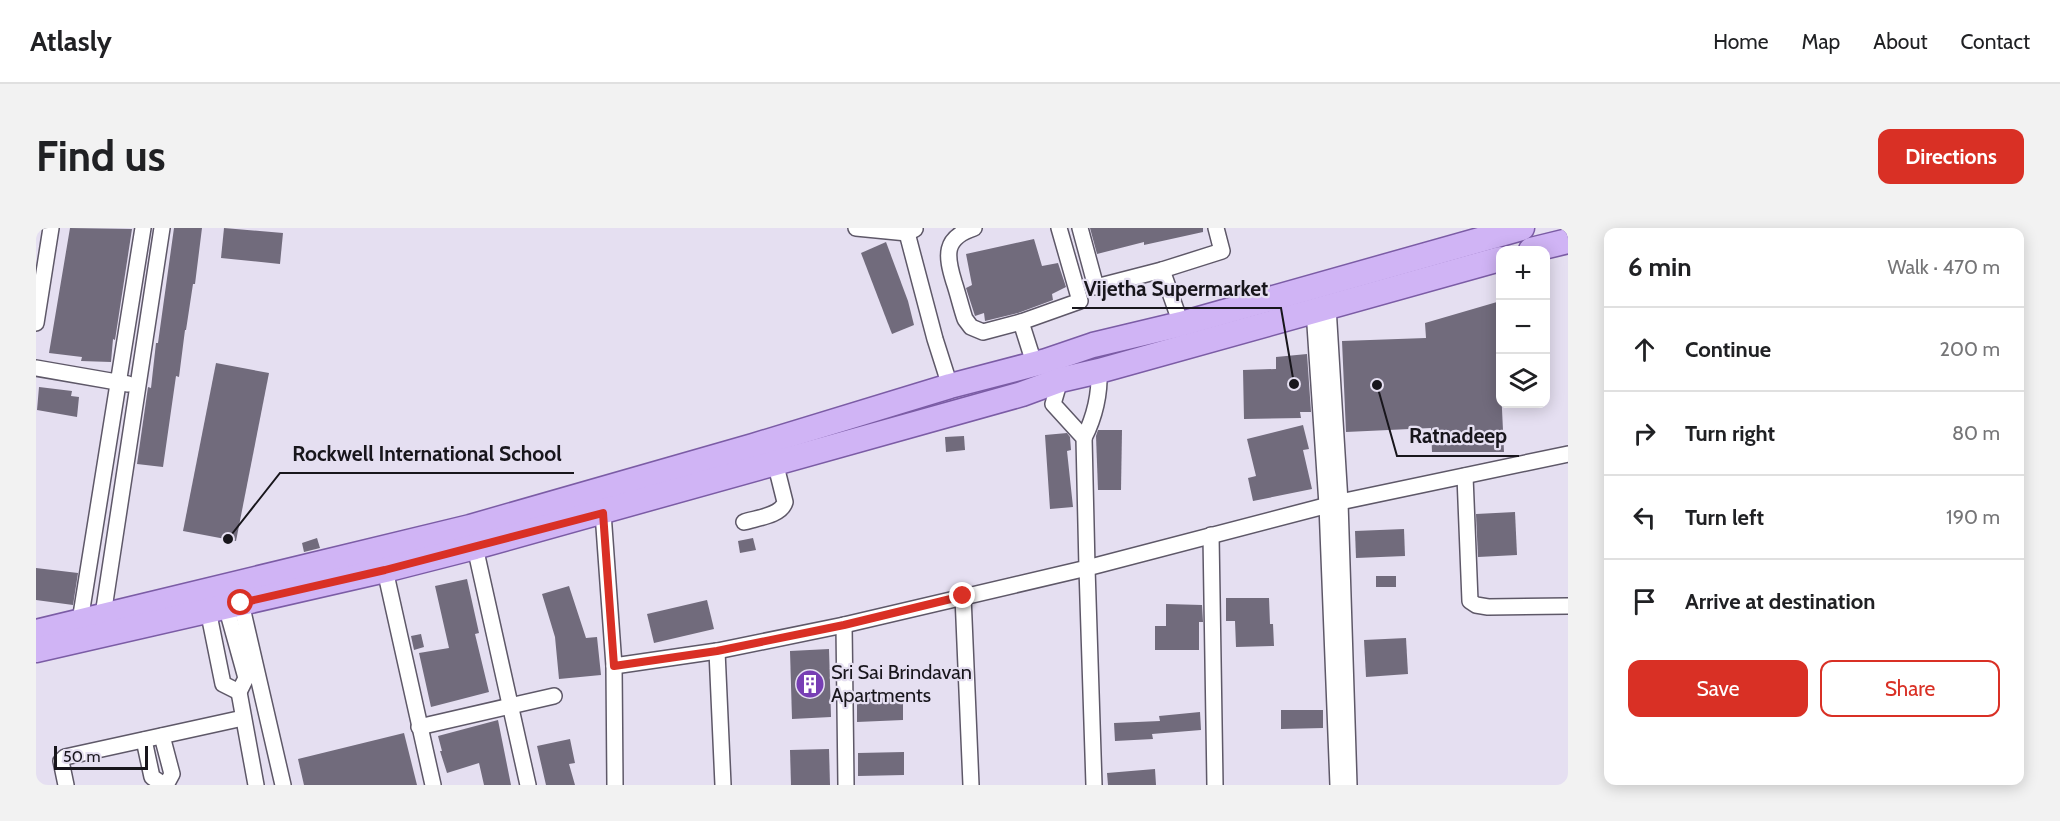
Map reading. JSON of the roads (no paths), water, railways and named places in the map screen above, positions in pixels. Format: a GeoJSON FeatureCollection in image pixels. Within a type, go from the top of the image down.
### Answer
{"type":"FeatureCollection","features":[{"type":"Feature","properties":{"kind":"main road"},"geometry":{"type":"LineString","coordinates":[[787,451],[950,386],[1093,345],[1181,324],[1481,233],[1522,228]]}},
{"type":"Feature","properties":{"kind":"main road"},"geometry":{"type":"LineString","coordinates":[[1547,246],[1568,241]]}},
{"type":"Feature","properties":{"kind":"main road"},"geometry":{"type":"LineString","coordinates":[[36,632],[470,527],[599,502],[787,451],[1022,394],[1060,380],[1496,260]]}},
{"type":"Feature","properties":{"kind":"main road"},"geometry":{"type":"LineString","coordinates":[[36,650],[385,570],[474,547],[599,502]]}},
{"type":"Feature","properties":{"kind":"street"},"geometry":{"type":"LineString","coordinates":[[36,323],[51,228]]}},
{"type":"Feature","properties":{"kind":"street"},"geometry":{"type":"LineString","coordinates":[[92,618],[104,478],[142,228]]}},
{"type":"Feature","properties":{"kind":"street"},"geometry":{"type":"LineString","coordinates":[[92,618],[122,481],[162,228]]}},
{"type":"Feature","properties":{"kind":"street"},"geometry":{"type":"LineString","coordinates":[[856,228],[910,230],[935,339],[950,386]]}},
{"type":"Feature","properties":{"kind":"street"},"geometry":{"type":"LineString","coordinates":[[974,228],[961,232],[950,244],[947,259],[965,319],[971,327],[983,332],[1021,322],[1080,301],[1059,228]]}},
{"type":"Feature","properties":{"kind":"street"},"geometry":{"type":"LineString","coordinates":[[1080,228],[1096,287],[1162,270],[1221,251],[1216,228]]}},
{"type":"Feature","properties":{"kind":"street"},"geometry":{"type":"LineString","coordinates":[[1162,270],[1175,300],[1181,324]]}},
{"type":"Feature","properties":{"kind":"street"},"geometry":{"type":"LineString","coordinates":[[1321,308],[1349,785]]}},
{"type":"Feature","properties":{"kind":"street"},"geometry":{"type":"LineString","coordinates":[[1021,322],[1034,363]]}},
{"type":"Feature","properties":{"kind":"street"},"geometry":{"type":"LineString","coordinates":[[36,368],[137,385]]}},
{"type":"Feature","properties":{"kind":"street"},"geometry":{"type":"LineString","coordinates":[[1094,785],[1084,438],[1093,421],[1099,371]]}},
{"type":"Feature","properties":{"kind":"street"},"geometry":{"type":"LineString","coordinates":[[1060,380],[1053,404],[1084,438]]}},
{"type":"Feature","properties":{"kind":"street"},"geometry":{"type":"LineString","coordinates":[[744,522],[784,507],[787,451]]}},
{"type":"Feature","properties":{"kind":"street"},"geometry":{"type":"LineString","coordinates":[[614,666],[717,651],[844,625],[1087,568],[1333,503],[1568,454]]}},
{"type":"Feature","properties":{"kind":"street"},"geometry":{"type":"LineString","coordinates":[[1465,476],[1470,601],[1488,608],[1568,606]]}},
{"type":"Feature","properties":{"kind":"street"},"geometry":{"type":"LineString","coordinates":[[104,478],[122,481]]}},
{"type":"Feature","properties":{"kind":"street"},"geometry":{"type":"LineString","coordinates":[[599,502],[614,666],[615,785]]}},
{"type":"Feature","properties":{"kind":"street"},"geometry":{"type":"LineString","coordinates":[[1333,503],[1338,785]]}},
{"type":"Feature","properties":{"kind":"street"},"geometry":{"type":"LineString","coordinates":[[1211,535],[1215,785]]}},
{"type":"Feature","properties":{"kind":"street"},"geometry":{"type":"LineString","coordinates":[[474,547],[528,785]]}},
{"type":"Feature","properties":{"kind":"street"},"geometry":{"type":"LineString","coordinates":[[385,570],[433,785]]}},
{"type":"Feature","properties":{"kind":"street"},"geometry":{"type":"LineString","coordinates":[[963,596],[971,785]]}},
{"type":"Feature","properties":{"kind":"street"},"geometry":{"type":"LineString","coordinates":[[225,606],[246,678],[239,692],[256,785]]}},
{"type":"Feature","properties":{"kind":"street"},"geometry":{"type":"LineString","coordinates":[[225,606],[224,684],[239,692]]}},
{"type":"Feature","properties":{"kind":"street"},"geometry":{"type":"LineString","coordinates":[[225,606],[284,785]]}},
{"type":"Feature","properties":{"kind":"street"},"geometry":{"type":"LineString","coordinates":[[844,625],[846,785]]}},
{"type":"Feature","properties":{"kind":"street"},"geometry":{"type":"LineString","coordinates":[[717,651],[723,785]]}},
{"type":"Feature","properties":{"kind":"street"},"geometry":{"type":"LineString","coordinates":[[419,727],[554,696]]}},
{"type":"Feature","properties":{"kind":"street"},"geometry":{"type":"LineString","coordinates":[[66,785],[63,759],[243,718]]}},
{"type":"Feature","properties":{"kind":"street"},"geometry":{"type":"LineString","coordinates":[[144,740],[152,777],[165,785],[171,774],[162,736]]}},
{"type":"Feature","properties":{"kind":"place","name":"Vijetha Supermarket"},"geometry":{"type":"Point","coordinates":[1294,384]}},
{"type":"Feature","properties":{"kind":"place","name":"Ratnadeep"},"geometry":{"type":"Point","coordinates":[1377,385]}},
{"type":"Feature","properties":{"kind":"place","name":"Rockwell International School"},"geometry":{"type":"Point","coordinates":[228,539]}},
{"type":"Feature","properties":{"kind":"place","name":"Sri Sai Brindavan Apartments"},"geometry":{"type":"Point","coordinates":[810,684]}}]}
